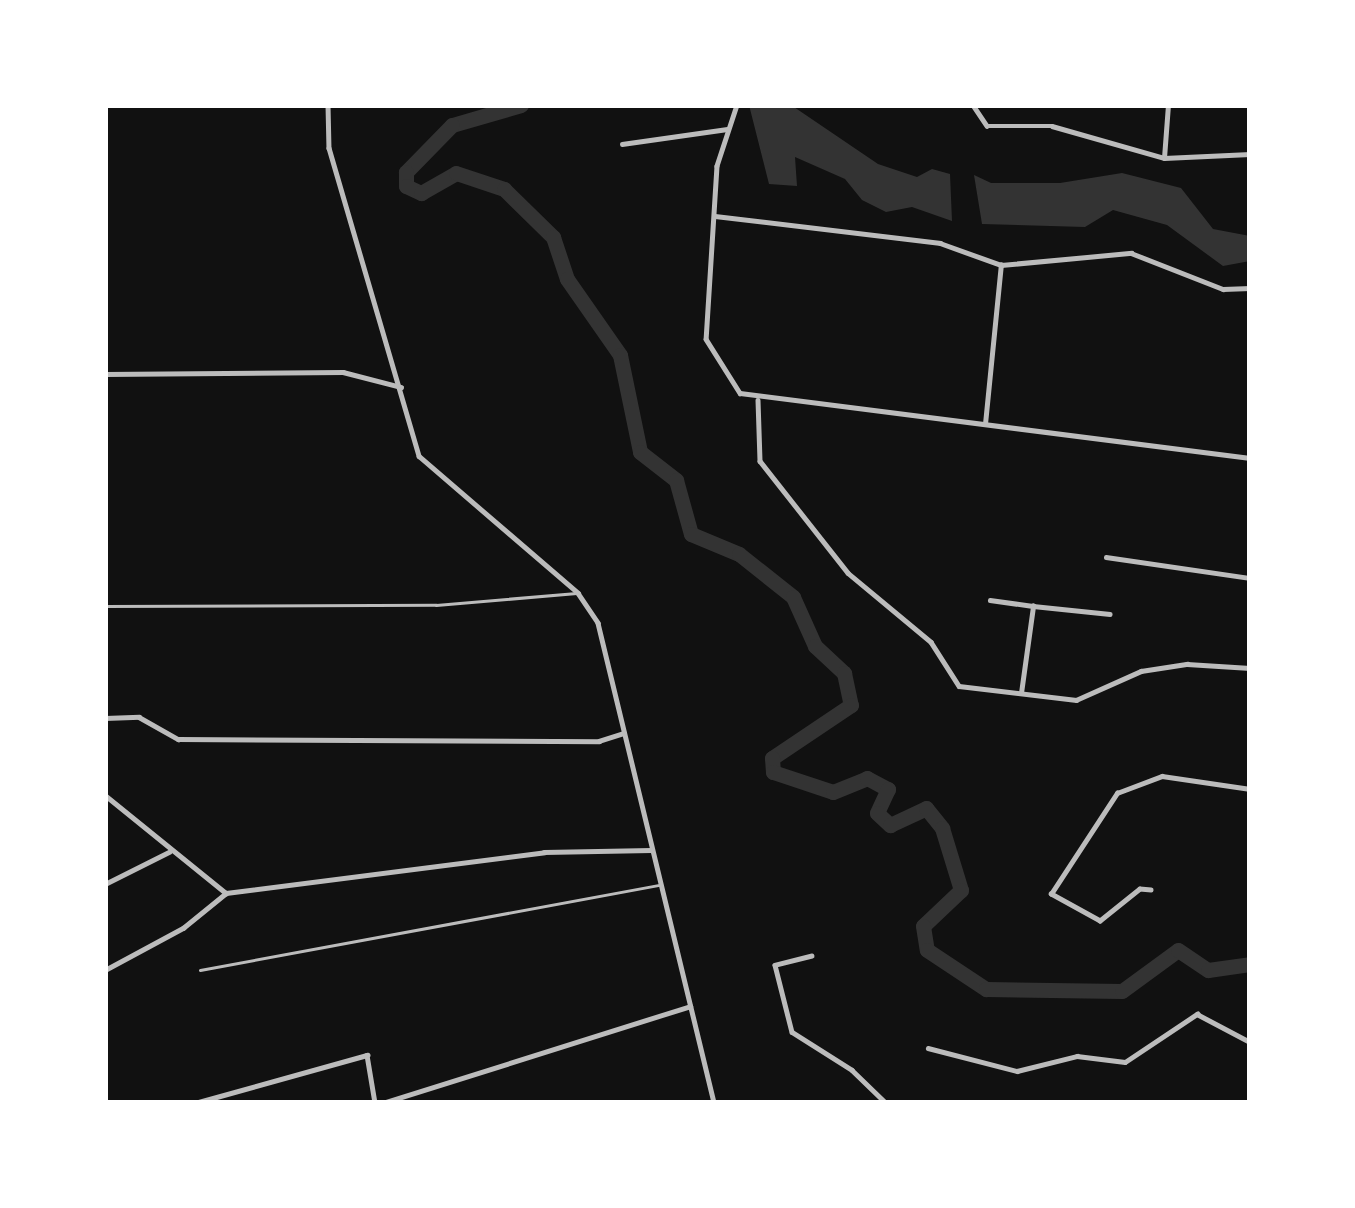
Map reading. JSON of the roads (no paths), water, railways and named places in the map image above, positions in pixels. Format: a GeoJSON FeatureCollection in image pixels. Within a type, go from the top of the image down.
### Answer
{"type":"FeatureCollection","features":[{"type":"Feature","properties":{"kind":"street"},"geometry":{"type":"LineString","coordinates":[[328,105],[329,148],[425,464],[578,593],[598,623],[714,1103]]}},
{"type":"Feature","properties":{"kind":"street"},"geometry":{"type":"LineString","coordinates":[[737,105],[728,129],[715,216],[706,339],[728,381],[758,400],[1250,458]]}},
{"type":"Feature","properties":{"kind":"street"},"geometry":{"type":"LineString","coordinates":[[974,105],[987,126],[1052,126],[1164,158],[1250,154]]}},
{"type":"Feature","properties":{"kind":"street"},"geometry":{"type":"LineString","coordinates":[[1164,158],[1168,105]]}},
{"type":"Feature","properties":{"kind":"street"},"geometry":{"type":"LineString","coordinates":[[622,144],[728,129]]}},
{"type":"Feature","properties":{"kind":"street"},"geometry":{"type":"LineString","coordinates":[[715,216],[940,243],[1001,265],[1131,253],[1223,289],[1250,288]]}},
{"type":"Feature","properties":{"kind":"street"},"geometry":{"type":"LineString","coordinates":[[986,424],[1001,265]]}},
{"type":"Feature","properties":{"kind":"street"},"geometry":{"type":"LineString","coordinates":[[105,374],[343,372],[401,387]]}},
{"type":"Feature","properties":{"kind":"street"},"geometry":{"type":"LineString","coordinates":[[758,400],[760,461],[848,573],[931,642],[959,686],[1076,700],[1141,671],[1187,664],[1250,668]]}},
{"type":"Feature","properties":{"kind":"street"},"geometry":{"type":"LineString","coordinates":[[1106,557],[1250,578]]}},
{"type":"Feature","properties":{"kind":"street"},"geometry":{"type":"LineString","coordinates":[[990,600],[1110,614]]}},
{"type":"Feature","properties":{"kind":"street"},"geometry":{"type":"LineString","coordinates":[[1021,694],[1033,606]]}},
{"type":"Feature","properties":{"kind":"street"},"geometry":{"type":"LineString","coordinates":[[105,718],[139,717],[178,739],[599,741],[624,733]]}},
{"type":"Feature","properties":{"kind":"street"},"geometry":{"type":"LineString","coordinates":[[1151,890],[1140,889],[1100,921],[1051,894],[1117,793],[1162,776],[1250,789]]}},
{"type":"Feature","properties":{"kind":"street"},"geometry":{"type":"LineString","coordinates":[[105,795],[169,853],[226,893]]}},
{"type":"Feature","properties":{"kind":"street"},"geometry":{"type":"LineString","coordinates":[[105,970],[183,928],[226,893],[544,852],[651,850]]}},
{"type":"Feature","properties":{"kind":"street"},"geometry":{"type":"LineString","coordinates":[[105,884],[169,853]]}},
{"type":"Feature","properties":{"kind":"street"},"geometry":{"type":"LineString","coordinates":[[812,956],[775,965],[792,1032],[852,1070],[886,1103]]}},
{"type":"Feature","properties":{"kind":"street"},"geometry":{"type":"LineString","coordinates":[[195,1103],[367,1054],[379,1103],[690,1006]]}},
{"type":"Feature","properties":{"kind":"street"},"geometry":{"type":"LineString","coordinates":[[928,1048],[1017,1071],[1076,1056],[1125,1062],[1141,1058],[1185,1014],[1197,1014],[1250,1042]]}},
{"type":"Feature","properties":{"kind":"lane"},"geometry":{"type":"LineString","coordinates":[[105,606],[436,605],[578,593]]}},
{"type":"Feature","properties":{"kind":"lane"},"geometry":{"type":"LineString","coordinates":[[200,970],[661,885]]}},
{"type":"Feature","properties":{"kind":"waterway"},"geometry":{"type":"LineString","coordinates":[[521,105],[452,125],[406,172],[406,186],[421,193],[456,173],[504,189],[553,237],[567,279],[620,355],[640,452],[676,480],[691,534],[739,554],[793,597],[815,646],[844,673],[851,705],[772,758],[773,772],[833,792],[867,778],[888,789],[877,813],[890,825],[926,808],[942,828],[961,890],[923,926],[927,950],[986,989],[1122,991],[1178,950],[1208,970],[1250,964]]}}]}
